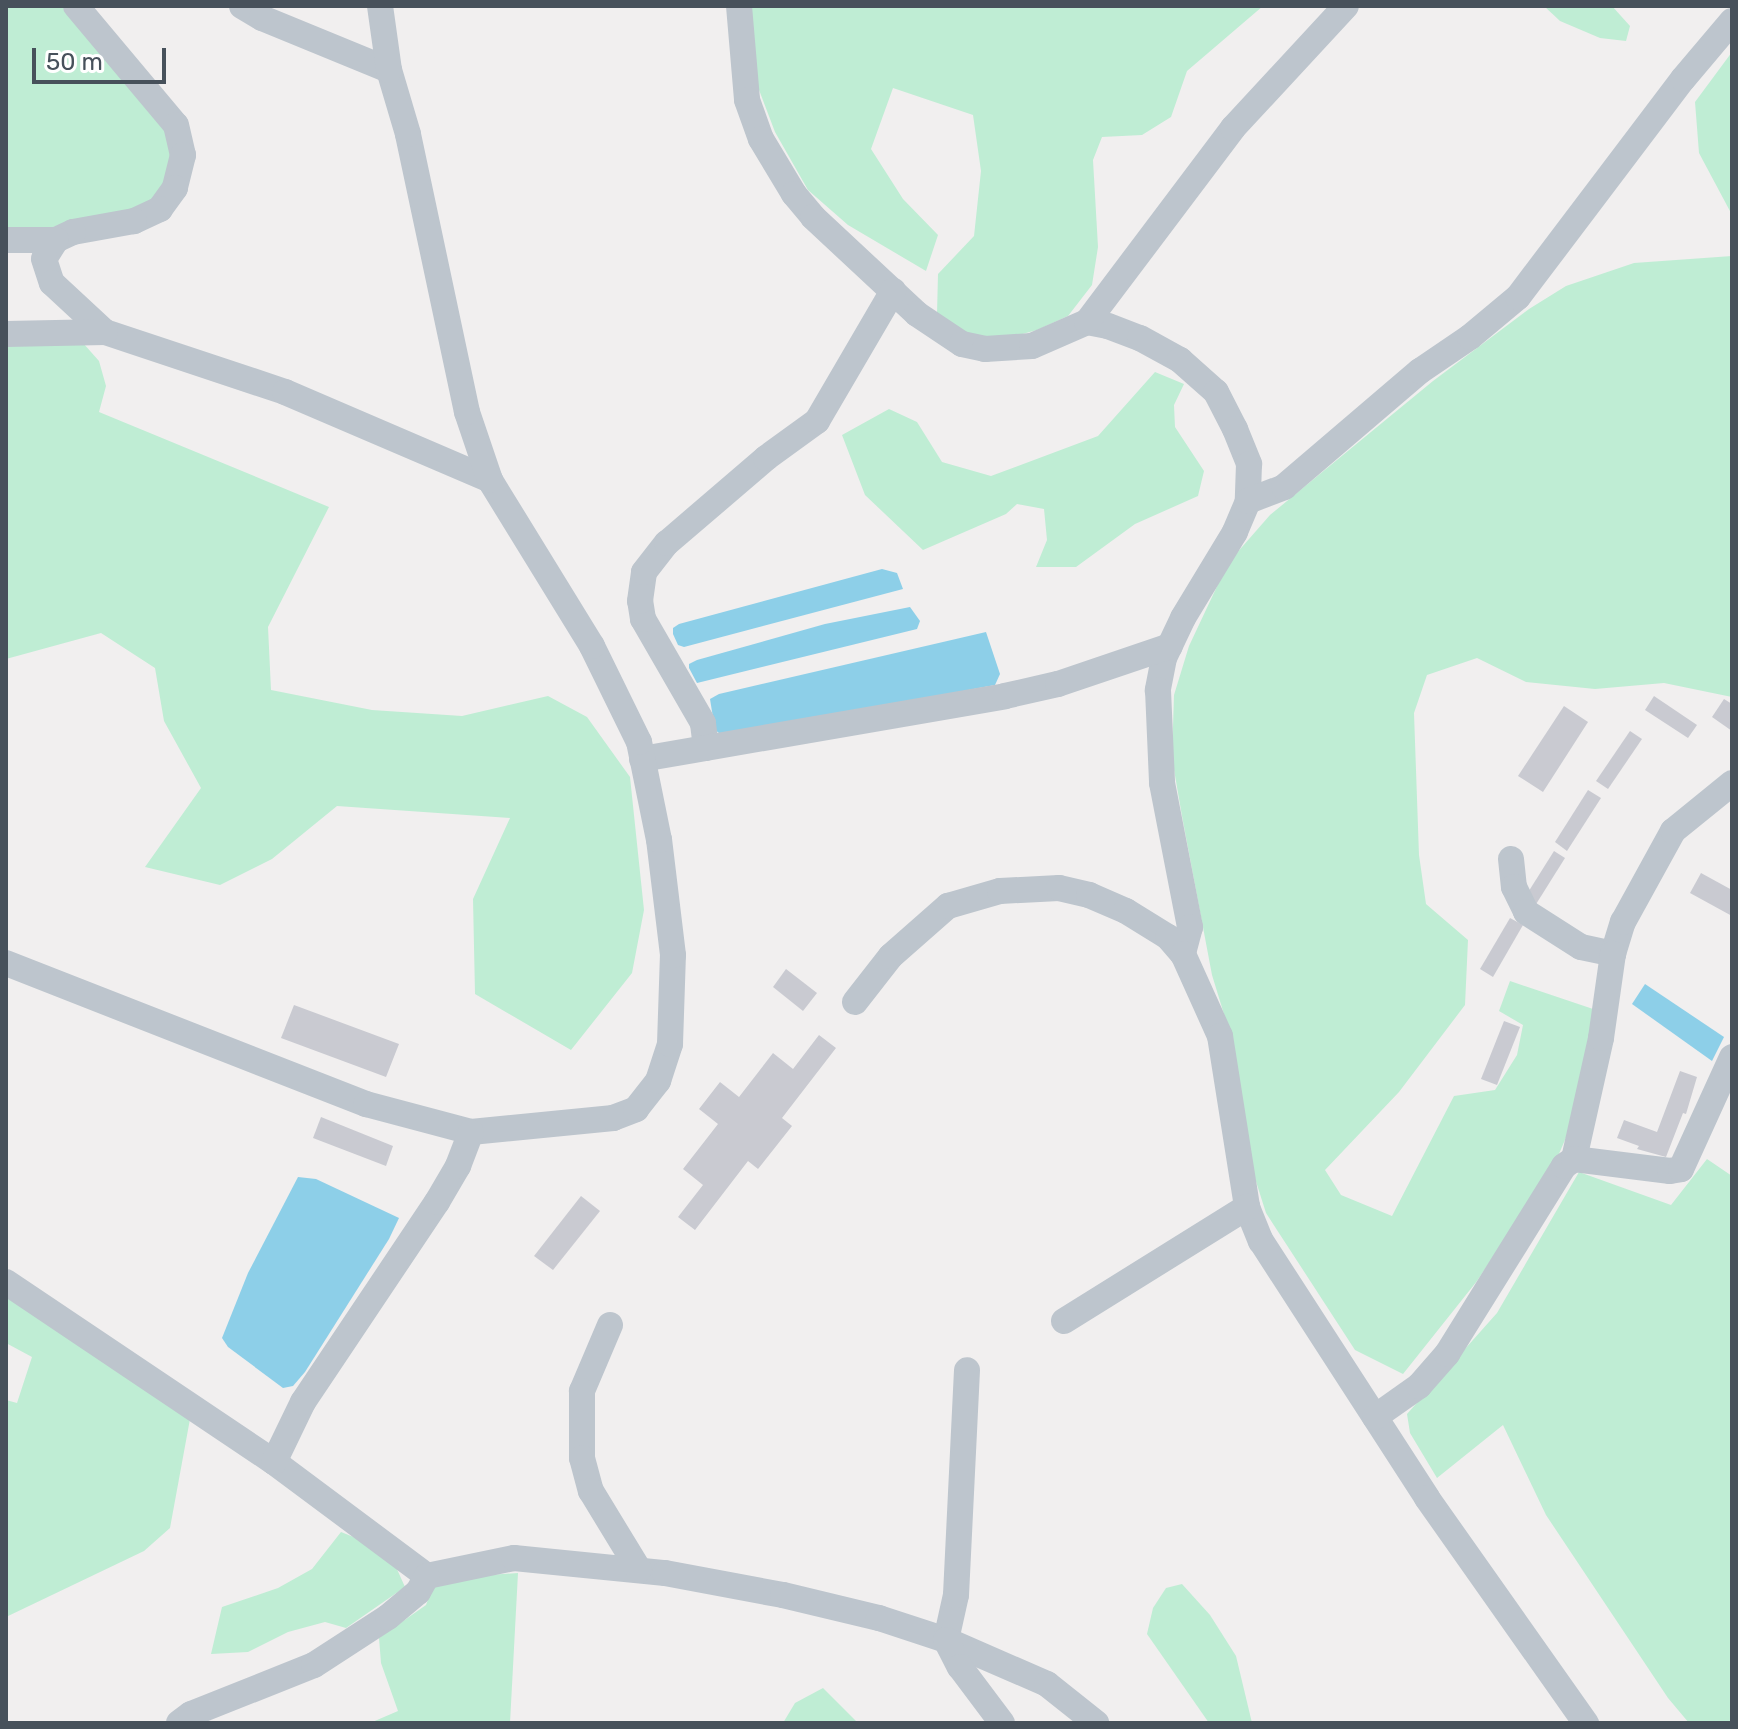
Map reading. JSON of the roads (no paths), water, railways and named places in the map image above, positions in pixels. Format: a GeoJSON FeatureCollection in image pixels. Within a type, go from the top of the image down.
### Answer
{"type":"FeatureCollection","features":[{"type":"Feature","properties":{"kind":"street"},"geometry":{"type":"LineString","coordinates":[[6,240],[56,240],[73,232],[134,221],[160,209],[175,188],[183,155],[176,125],[76,6]]}},
{"type":"Feature","properties":{"kind":"street"},"geometry":{"type":"LineString","coordinates":[[242,6],[262,18],[389,70]]}},
{"type":"Feature","properties":{"kind":"street"},"geometry":{"type":"LineString","coordinates":[[6,963],[366,1104],[471,1132],[613,1118],[636,1109],[658,1081],[670,1044],[673,955],[659,840],[639,742],[592,646],[490,480],[467,412],[412,149],[389,70],[380,6]]}},
{"type":"Feature","properties":{"kind":"street"},"geometry":{"type":"LineString","coordinates":[[739,6],[747,100],[761,139],[794,194],[893,291],[942,333],[962,344],[985,349],[1032,346],[1087,322],[1122,270],[1233,128],[1346,6]]}},
{"type":"Feature","properties":{"kind":"street"},"geometry":{"type":"LineString","coordinates":[[1248,501],[1284,487],[1420,371],[1470,337],[1518,297],[1683,79],[1732,21]]}},
{"type":"Feature","properties":{"kind":"street"},"geometry":{"type":"LineString","coordinates":[[56,240],[44,259],[52,283],[105,332]]}},
{"type":"Feature","properties":{"kind":"street"},"geometry":{"type":"LineString","coordinates":[[706,748],[703,723],[643,619],[640,601],[644,572],[667,543],[766,458],[817,421],[893,291]]}},
{"type":"Feature","properties":{"kind":"street"},"geometry":{"type":"LineString","coordinates":[[1087,322],[1140,338],[1180,360],[1216,392],[1249,464],[1248,501],[1235,532],[1170,646],[1158,690],[1162,783],[1190,927],[1183,954]]}},
{"type":"Feature","properties":{"kind":"street"},"geometry":{"type":"LineString","coordinates":[[6,334],[105,332],[285,392],[490,480]]}},
{"type":"Feature","properties":{"kind":"street"},"geometry":{"type":"LineString","coordinates":[[642,759],[1005,696],[1058,684],[1170,646]]}},
{"type":"Feature","properties":{"kind":"street"},"geometry":{"type":"LineString","coordinates":[[1375,1417],[1419,1386],[1447,1354],[1553,1181],[1574,1159],[1601,1038],[1613,954],[1645,879],[1673,831],[1732,783]]}},
{"type":"Feature","properties":{"kind":"street"},"geometry":{"type":"LineString","coordinates":[[1511,859],[1514,887],[1526,912],[1581,947],[1613,954]]}},
{"type":"Feature","properties":{"kind":"street"},"geometry":{"type":"LineString","coordinates":[[855,1002],[891,956],[948,906],[1000,891],[1059,888],[1089,895],[1126,911],[1168,937],[1183,954],[1220,1036],[1247,1207],[1261,1241],[1427,1498],[1586,1723]]}},
{"type":"Feature","properties":{"kind":"street"},"geometry":{"type":"LineString","coordinates":[[1574,1159],[1670,1171],[1681,1169],[1732,1057]]}},
{"type":"Feature","properties":{"kind":"street"},"geometry":{"type":"LineString","coordinates":[[274,1462],[303,1402],[437,1202],[458,1166],[471,1132]]}},
{"type":"Feature","properties":{"kind":"street"},"geometry":{"type":"LineString","coordinates":[[1064,1321],[1247,1207]]}},
{"type":"Feature","properties":{"kind":"street"},"geometry":{"type":"LineString","coordinates":[[6,1282],[274,1462],[427,1576],[514,1558],[639,1570],[783,1595],[879,1618],[946,1640],[1047,1684],[1096,1723]]}},
{"type":"Feature","properties":{"kind":"street"},"geometry":{"type":"LineString","coordinates":[[610,1325],[582,1391],[582,1458],[591,1491],[639,1570]]}},
{"type":"Feature","properties":{"kind":"street"},"geometry":{"type":"LineString","coordinates":[[967,1370],[956,1595],[946,1640],[960,1667],[1002,1723]]}},
{"type":"Feature","properties":{"kind":"street"},"geometry":{"type":"LineString","coordinates":[[179,1723],[191,1714],[314,1665],[388,1617],[418,1592],[427,1576]]}},
{"type":"Feature","properties":{"kind":"water"},"geometry":{"type":"Polygon","coordinates":[[[882,569],[897,573],[903,589],[684,647],[678,645],[673,634],[673,628],[679,624],[882,569]]]}},
{"type":"Feature","properties":{"kind":"water"},"geometry":{"type":"Polygon","coordinates":[[[910,607],[920,621],[917,629],[697,683],[689,668],[689,664],[697,660],[825,624],[910,607]]]}},
{"type":"Feature","properties":{"kind":"water"},"geometry":{"type":"Polygon","coordinates":[[[986,632],[1000,674],[995,685],[723,736],[715,730],[710,699],[719,694],[986,632]]]}},
{"type":"Feature","properties":{"kind":"water"},"geometry":{"type":"Polygon","coordinates":[[[1645,984],[1724,1037],[1712,1061],[1632,1004],[1645,984]]]}},
{"type":"Feature","properties":{"kind":"water"},"geometry":{"type":"Polygon","coordinates":[[[298,1177],[316,1179],[399,1218],[389,1239],[305,1372],[293,1386],[283,1388],[228,1347],[222,1338],[248,1273],[298,1177]]]}}]}
